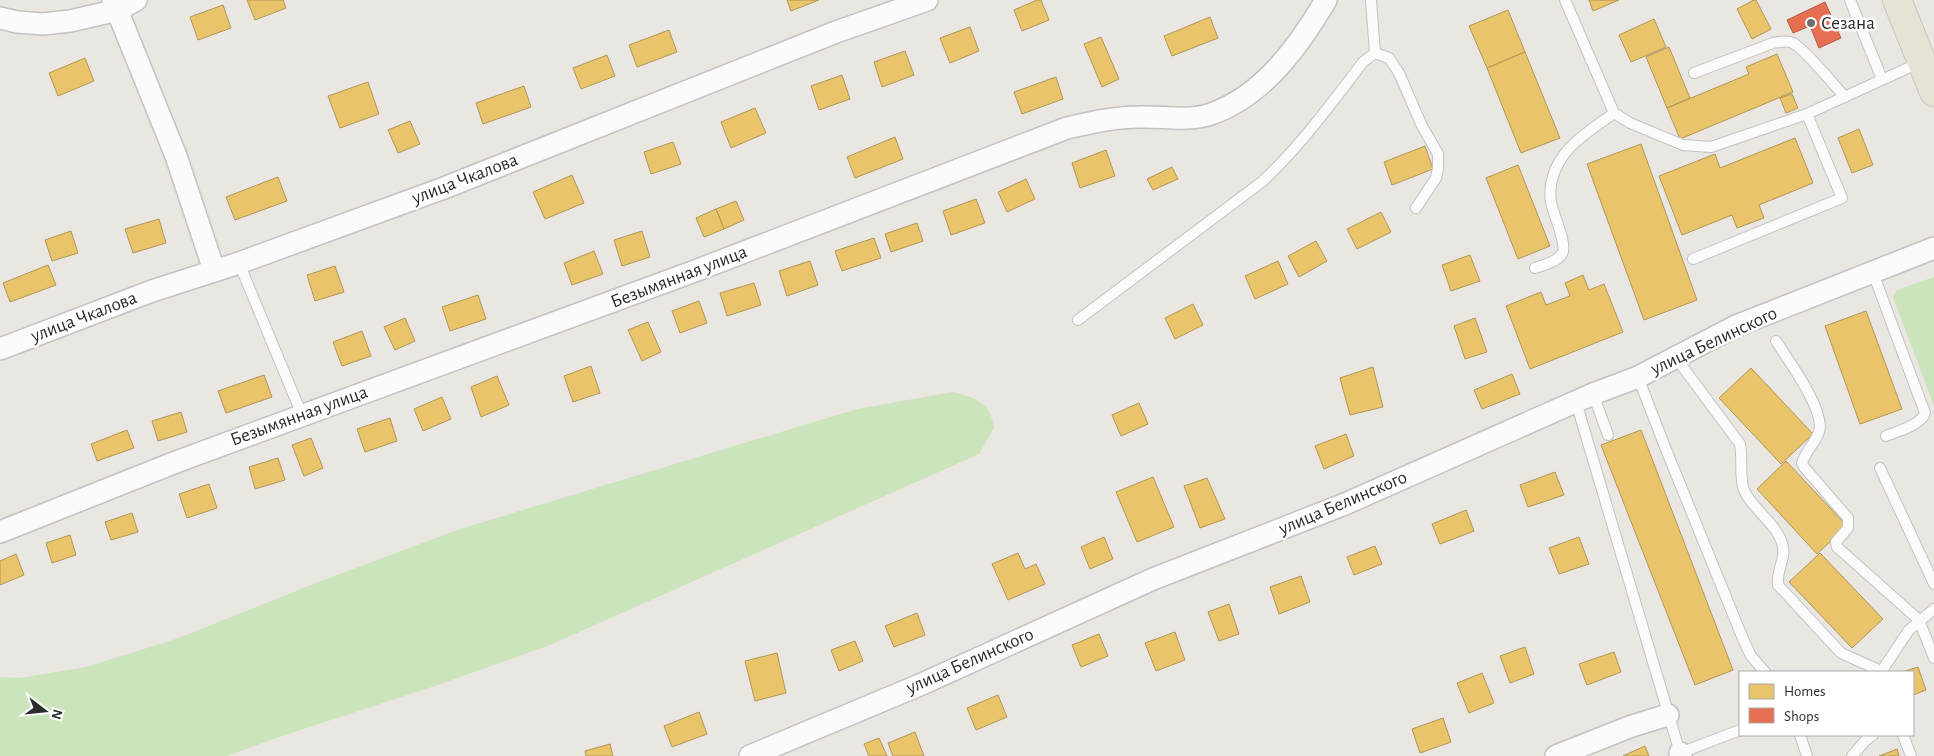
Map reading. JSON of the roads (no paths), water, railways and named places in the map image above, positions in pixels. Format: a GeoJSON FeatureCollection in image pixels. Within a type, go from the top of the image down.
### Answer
{"type":"FeatureCollection","features":[{"type":"Feature","properties":{"kind":"main road"},"geometry":{"type":"LineString","coordinates":[[1897,0],[1934,92]]}},
{"type":"Feature","properties":{"kind":"street","name":"улица Чкалова"},"geometry":{"type":"LineString","coordinates":[[0,349],[152,291],[444,188],[836,32],[927,0]]}},
{"type":"Feature","properties":{"kind":"street","name":"Безымянная улица"},"geometry":{"type":"LineString","coordinates":[[0,532],[176,462],[686,275],[1066,128],[1119,118],[1195,117],[1210,114],[1259,86],[1281,63],[1312,23],[1326,0]]}},
{"type":"Feature","properties":{"kind":"street"},"geometry":{"type":"LineString","coordinates":[[0,18],[17,22],[43,24],[70,21],[122,3],[214,270]]}},
{"type":"Feature","properties":{"kind":"street","name":"улица Белинского"},"geometry":{"type":"LineString","coordinates":[[750,756],[922,684],[1153,578],[1345,504],[1584,398],[1638,377],[1736,326],[1934,248]]}},
{"type":"Feature","properties":{"kind":"street"},"geometry":{"type":"LineString","coordinates":[[1556,756],[1632,726],[1668,715]]}},
{"type":"Feature","properties":{"kind":"lane"},"geometry":{"type":"LineString","coordinates":[[1372,0],[1375,53]]}},
{"type":"Feature","properties":{"kind":"lane"},"geometry":{"type":"LineString","coordinates":[[1564,0],[1614,113],[1630,123],[1684,145],[1711,147],[1807,114],[1922,62]]}},
{"type":"Feature","properties":{"kind":"lane"},"geometry":{"type":"LineString","coordinates":[[1850,0],[1882,79]]}},
{"type":"Feature","properties":{"kind":"lane"},"geometry":{"type":"LineString","coordinates":[[1694,73],[1774,43],[1785,41],[1793,43],[1810,58],[1845,96]]}},
{"type":"Feature","properties":{"kind":"lane"},"geometry":{"type":"LineString","coordinates":[[1375,53],[1389,58],[1400,73],[1422,126],[1438,154],[1436,178],[1416,208]]}},
{"type":"Feature","properties":{"kind":"lane"},"geometry":{"type":"LineString","coordinates":[[1078,320],[1263,180],[1282,162],[1309,131],[1363,62],[1375,53]]}},
{"type":"Feature","properties":{"kind":"lane"},"geometry":{"type":"LineString","coordinates":[[1535,268],[1559,258],[1564,252],[1564,244],[1550,201],[1551,184],[1556,167],[1571,146],[1614,113]]}},
{"type":"Feature","properties":{"kind":"lane"},"geometry":{"type":"LineString","coordinates":[[1693,259],[1842,198],[1807,114]]}},
{"type":"Feature","properties":{"kind":"lane"},"geometry":{"type":"LineString","coordinates":[[238,262],[302,415]]}},
{"type":"Feature","properties":{"kind":"lane"},"geometry":{"type":"LineString","coordinates":[[1873,273],[1925,413],[1923,418],[1917,423],[1886,436]]}},
{"type":"Feature","properties":{"kind":"lane"},"geometry":{"type":"LineString","coordinates":[[1776,342],[1810,396],[1820,418],[1820,432],[1802,463],[1848,518],[1848,528],[1836,542],[1837,547],[1919,620],[1934,658]]}},
{"type":"Feature","properties":{"kind":"lane"},"geometry":{"type":"LineString","coordinates":[[1676,358],[1740,444],[1743,457],[1741,480],[1744,491],[1782,543],[1784,555],[1776,576],[1778,584],[1841,653],[1880,671]]}},
{"type":"Feature","properties":{"kind":"lane"},"geometry":{"type":"LineString","coordinates":[[1638,377],[1742,639],[1751,656],[1764,671]]}},
{"type":"Feature","properties":{"kind":"lane"},"geometry":{"type":"LineString","coordinates":[[1584,398],[1608,435]]}},
{"type":"Feature","properties":{"kind":"lane"},"geometry":{"type":"LineString","coordinates":[[1584,398],[1668,715],[1681,755],[1739,730]]}},
{"type":"Feature","properties":{"kind":"lane"},"geometry":{"type":"LineString","coordinates":[[1880,468],[1934,584]]}},
{"type":"Feature","properties":{"kind":"lane"},"geometry":{"type":"LineString","coordinates":[[1883,671],[1909,630],[1934,609]]}},
{"type":"Feature","properties":{"kind":"lane"},"geometry":{"type":"LineString","coordinates":[[1800,736],[1807,756]]}},
{"type":"Feature","properties":{"kind":"lane"},"geometry":{"type":"LineString","coordinates":[[1852,756],[1872,736]]}},
{"type":"Feature","properties":{"kind":"lane"},"geometry":{"type":"LineString","coordinates":[[1903,736],[1911,756]]}},
{"type":"Feature","properties":{"kind":"place","name":"Сезана"},"geometry":{"type":"Point","coordinates":[1811,23]}}]}
